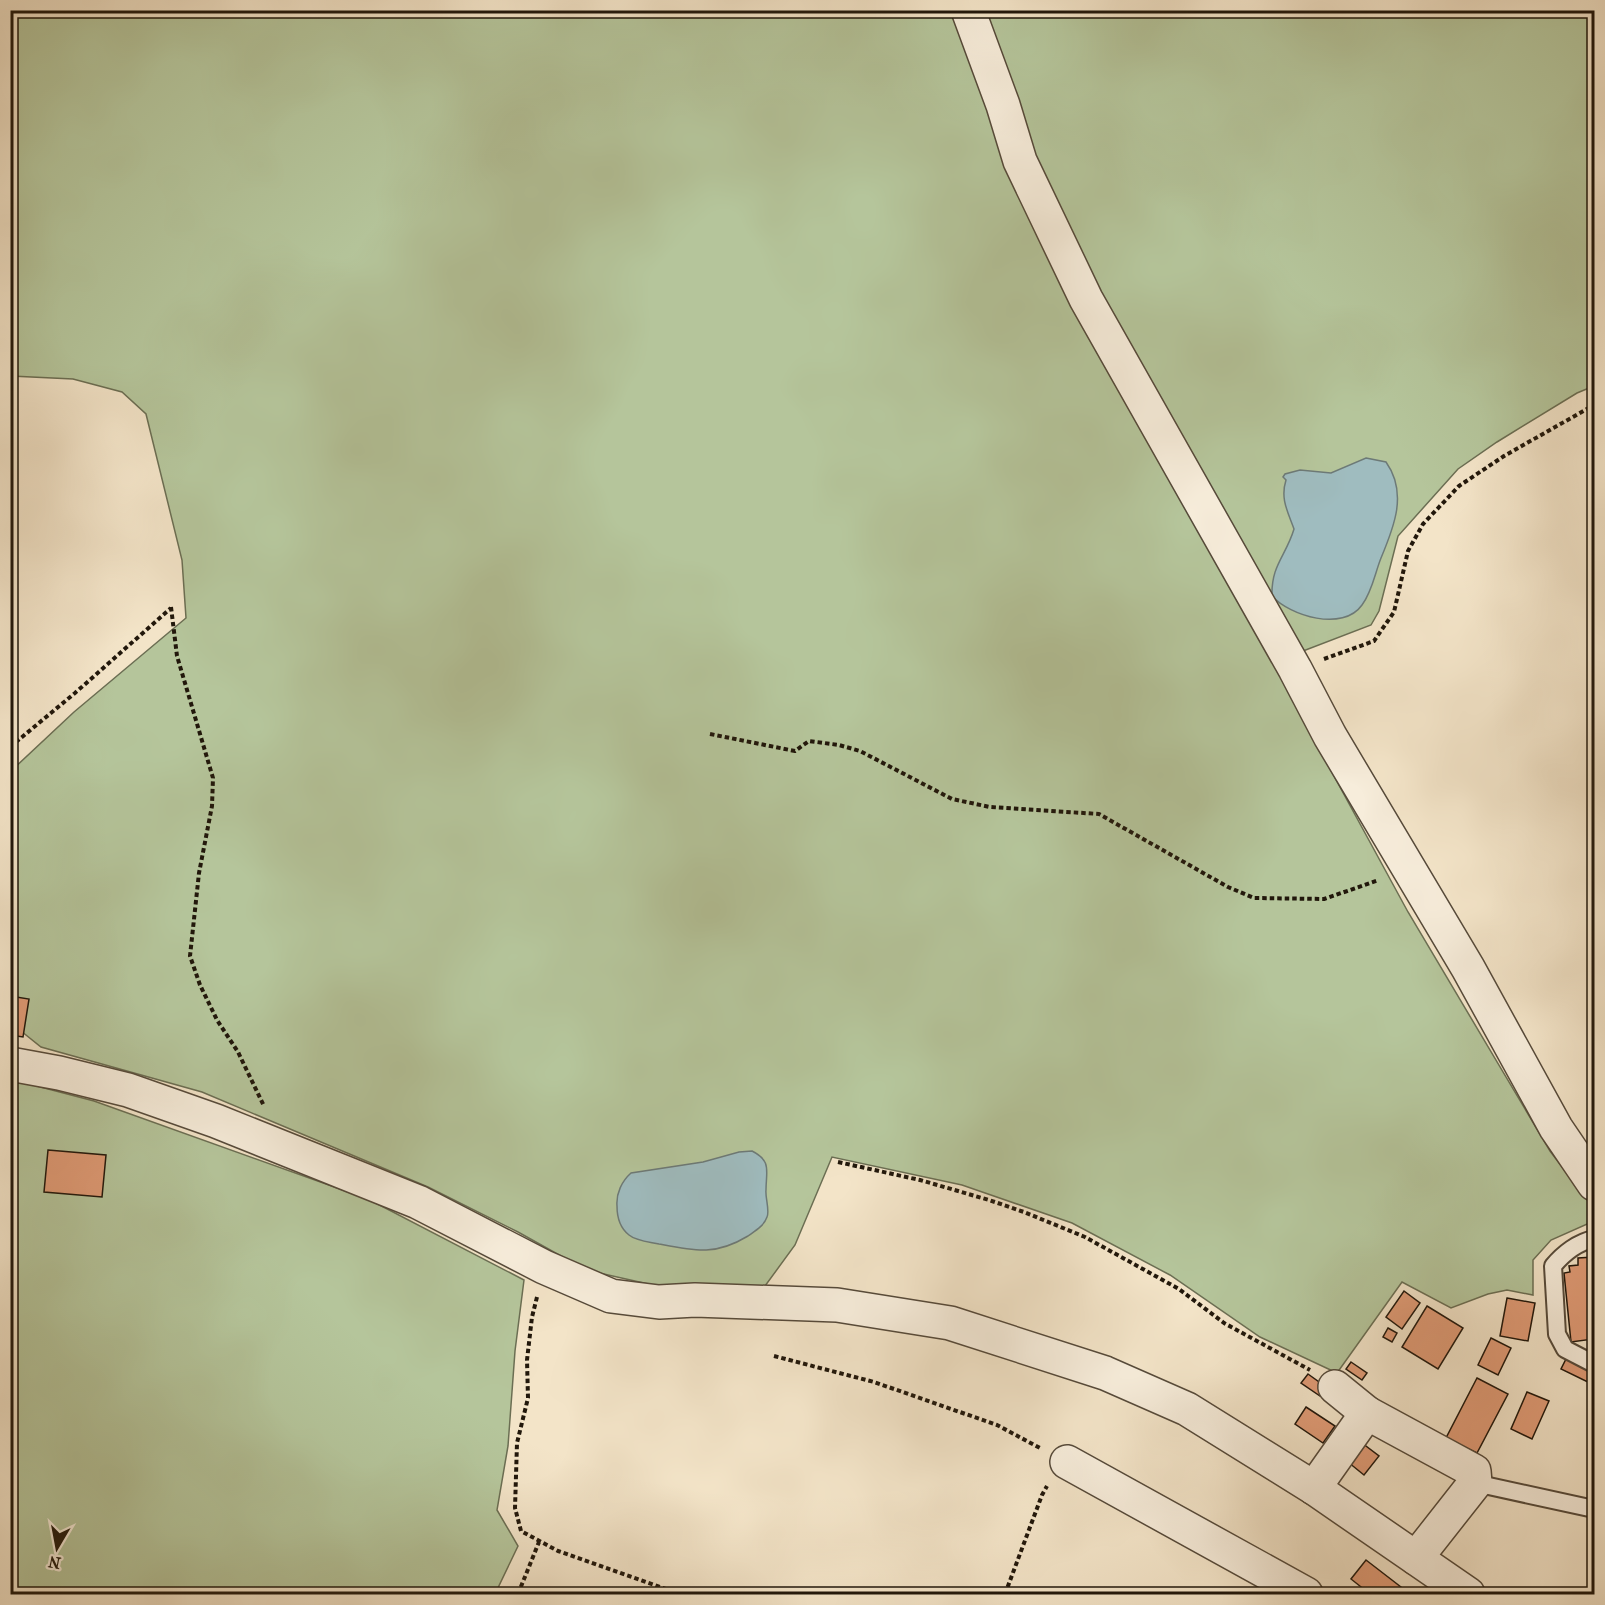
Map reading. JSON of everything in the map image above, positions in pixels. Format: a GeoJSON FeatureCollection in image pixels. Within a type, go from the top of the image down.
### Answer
{"type":"FeatureCollection","features":[{"type":"Feature","properties":{"kind":"street"},"geometry":{"type":"LineString","coordinates":[[968,10],[1004,105],[1020,161],[1086,299],[1295,669],[1330,736],[1468,968],[1556,1128],[1594,1184]]}},
{"type":"Feature","properties":{"kind":"street"},"geometry":{"type":"LineString","coordinates":[[10,1064],[128,1090],[216,1121],[418,1202],[544,1268],[611,1296],[659,1302],[695,1300],[837,1305],[950,1323],[1105,1373],[1187,1408],[1314,1488],[1468,1594]]}},
{"type":"Feature","properties":{"kind":"street"},"geometry":{"type":"LineString","coordinates":[[1335,1387],[1366,1413],[1474,1471],[1475,1483],[1416,1558]]}},
{"type":"Feature","properties":{"kind":"street"},"geometry":{"type":"LineString","coordinates":[[1314,1488],[1366,1413]]}},
{"type":"Feature","properties":{"kind":"street"},"geometry":{"type":"LineString","coordinates":[[1067,1462],[1306,1594]]}},
{"type":"Feature","properties":{"kind":"lane"},"geometry":{"type":"LineString","coordinates":[[1594,1239],[1587,1240],[1562,1255],[1552,1266],[1557,1334],[1565,1349],[1594,1364]]}},
{"type":"Feature","properties":{"kind":"lane"},"geometry":{"type":"LineString","coordinates":[[1475,1483],[1594,1509]]}},
{"type":"Feature","properties":{"kind":"path"},"geometry":{"type":"LineString","coordinates":[[1295,669],[1374,641],[1394,612],[1408,551],[1423,524],[1459,486],[1504,456],[1594,405]]}},
{"type":"Feature","properties":{"kind":"path"},"geometry":{"type":"LineString","coordinates":[[10,747],[75,693],[171,607],[177,656],[213,778],[212,806],[199,873],[190,956],[200,986],[217,1020],[238,1052],[268,1115],[277,1146]]}},
{"type":"Feature","properties":{"kind":"path"},"geometry":{"type":"LineString","coordinates":[[711,734],[795,751],[809,741],[839,745],[860,751],[952,799],[990,807],[1098,814],[1228,887],[1254,898],[1324,899],[1408,870]]}},
{"type":"Feature","properties":{"kind":"path"},"geometry":{"type":"LineString","coordinates":[[838,1162],[920,1180],[988,1200],[1085,1236],[1179,1289],[1224,1323],[1302,1365],[1335,1387]]}},
{"type":"Feature","properties":{"kind":"path"},"geometry":{"type":"LineString","coordinates":[[544,1268],[532,1317],[527,1360],[528,1398],[517,1443],[515,1508],[522,1531],[538,1542],[558,1551],[680,1594]]}},
{"type":"Feature","properties":{"kind":"path"},"geometry":{"type":"LineString","coordinates":[[774,1356],[874,1382],[997,1425],[1067,1462],[1042,1495],[1005,1594]]}},
{"type":"Feature","properties":{"kind":"path"},"geometry":{"type":"LineString","coordinates":[[518,1594],[538,1542]]}},
{"type":"Feature","properties":{"kind":"green space"},"geometry":{"type":"Polygon","coordinates":[[[11,11],[1594,11],[1594,386],[1577,393],[1458,469],[1398,536],[1379,611],[1371,625],[1303,651],[1322,754],[1408,912],[1550,1151],[1578,1188],[1594,1201],[1594,1221],[1551,1240],[1533,1260],[1533,1295],[1507,1290],[1488,1294],[1451,1308],[1402,1282],[1337,1373],[1260,1337],[1170,1275],[1072,1223],[962,1185],[832,1157],[795,1245],[765,1286],[666,1288],[586,1270],[518,1232],[428,1187],[202,1092],[41,1047],[11,1023],[11,771],[74,712],[186,618],[182,560],[146,414],[122,392],[73,379],[11,376],[11,11]]]}},
{"type":"Feature","properties":{"kind":"green space"},"geometry":{"type":"Polygon","coordinates":[[[10,1079],[94,1101],[368,1199],[524,1280],[515,1351],[508,1446],[497,1510],[518,1546],[495,1594],[11,1594],[10,1079]]]}},
{"type":"Feature","properties":{"kind":"water"},"geometry":{"type":"Polygon","coordinates":[[[1366,458],[1386,462],[1393,474],[1398,498],[1394,522],[1368,594],[1362,605],[1353,613],[1342,618],[1317,618],[1291,610],[1272,596],[1276,568],[1294,529],[1285,505],[1286,480],[1283,477],[1285,474],[1300,470],[1331,473],[1366,458]]]}},
{"type":"Feature","properties":{"kind":"water"},"geometry":{"type":"Polygon","coordinates":[[[752,1151],[765,1163],[768,1211],[764,1223],[748,1236],[725,1247],[694,1250],[639,1240],[629,1235],[621,1225],[617,1201],[622,1184],[631,1173],[703,1162],[739,1152],[752,1151]]]}},
{"type":"Feature","properties":{"kind":"building"},"geometry":{"type":"Polygon","coordinates":[[[10,996],[29,999],[23,1037],[10,1035],[10,996]]]}},
{"type":"Feature","properties":{"kind":"building"},"geometry":{"type":"Polygon","coordinates":[[[48,1150],[106,1155],[102,1197],[44,1192],[48,1150]]]}},
{"type":"Feature","properties":{"kind":"building"},"geometry":{"type":"Polygon","coordinates":[[[1594,1257],[1594,1351],[1593,1339],[1571,1342],[1564,1273],[1570,1272],[1569,1266],[1578,1265],[1578,1258],[1594,1257]]]}},
{"type":"Feature","properties":{"kind":"building"},"geometry":{"type":"Polygon","coordinates":[[[1404,1291],[1420,1303],[1402,1329],[1386,1317],[1404,1291]]]}},
{"type":"Feature","properties":{"kind":"building"},"geometry":{"type":"Polygon","coordinates":[[[1507,1298],[1535,1303],[1528,1341],[1500,1336],[1507,1298]]]}},
{"type":"Feature","properties":{"kind":"building"},"geometry":{"type":"Polygon","coordinates":[[[1427,1306],[1463,1328],[1438,1369],[1402,1347],[1427,1306]]]}},
{"type":"Feature","properties":{"kind":"building"},"geometry":{"type":"Polygon","coordinates":[[[1388,1328],[1397,1333],[1392,1342],[1383,1337],[1388,1328]]]}},
{"type":"Feature","properties":{"kind":"building"},"geometry":{"type":"Polygon","coordinates":[[[1491,1338],[1511,1348],[1498,1375],[1478,1365],[1491,1338]]]}},
{"type":"Feature","properties":{"kind":"building"},"geometry":{"type":"Polygon","coordinates":[[[1566,1359],[1594,1372],[1594,1385],[1561,1369],[1566,1359]]]}},
{"type":"Feature","properties":{"kind":"building"},"geometry":{"type":"Polygon","coordinates":[[[1351,1362],[1367,1373],[1362,1380],[1346,1369],[1351,1362]]]}},
{"type":"Feature","properties":{"kind":"building"},"geometry":{"type":"Polygon","coordinates":[[[1308,1374],[1326,1387],[1320,1396],[1301,1383],[1308,1374]]]}},
{"type":"Feature","properties":{"kind":"building"},"geometry":{"type":"Polygon","coordinates":[[[1477,1378],[1508,1394],[1477,1453],[1446,1438],[1477,1378]]]}},
{"type":"Feature","properties":{"kind":"building"},"geometry":{"type":"Polygon","coordinates":[[[1527,1392],[1549,1401],[1532,1439],[1511,1429],[1527,1392]]]}},
{"type":"Feature","properties":{"kind":"building"},"geometry":{"type":"Polygon","coordinates":[[[1306,1407],[1335,1426],[1323,1443],[1295,1424],[1306,1407]]]}},
{"type":"Feature","properties":{"kind":"building"},"geometry":{"type":"Polygon","coordinates":[[[1358,1440],[1379,1456],[1364,1475],[1343,1458],[1358,1440]]]}},
{"type":"Feature","properties":{"kind":"building"},"geometry":{"type":"Polygon","coordinates":[[[1366,1560],[1410,1594],[1370,1594],[1351,1579],[1366,1560]]]}}]}
